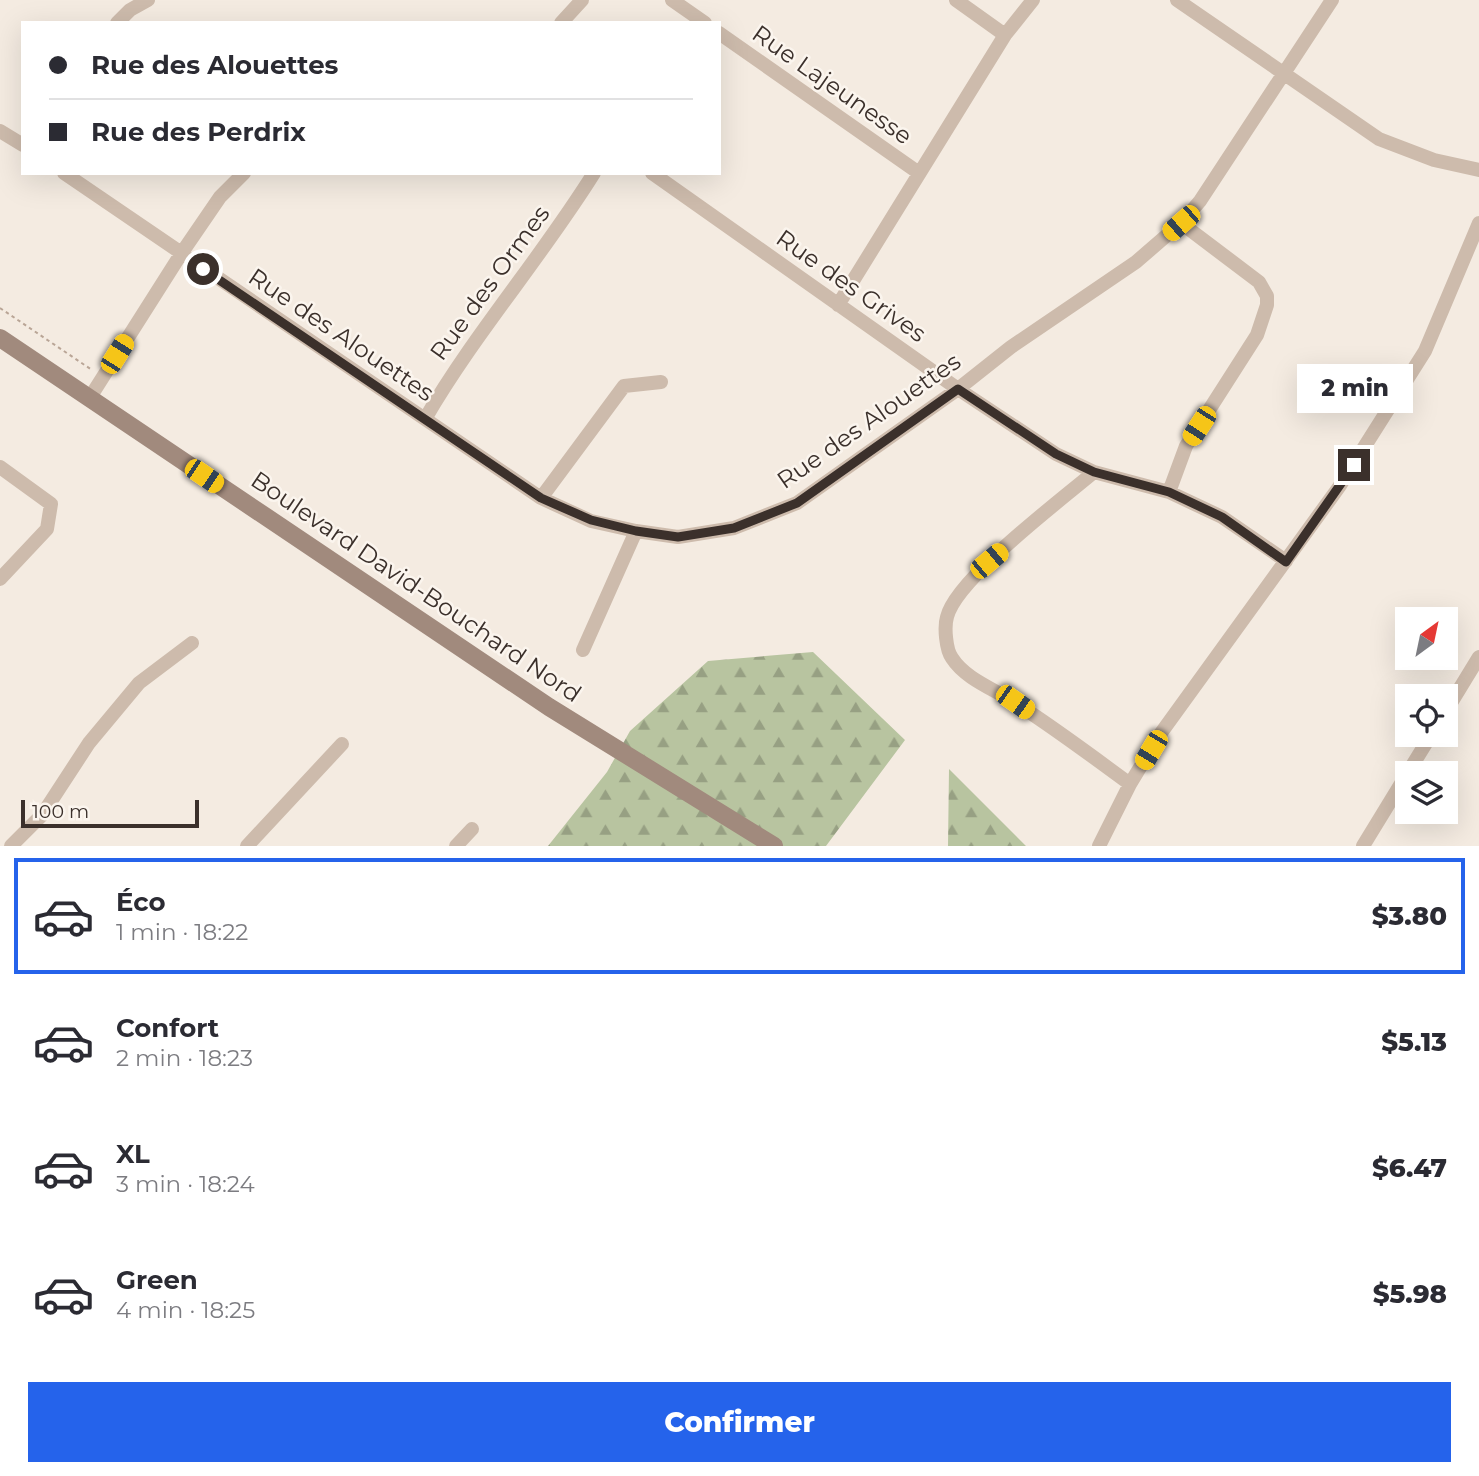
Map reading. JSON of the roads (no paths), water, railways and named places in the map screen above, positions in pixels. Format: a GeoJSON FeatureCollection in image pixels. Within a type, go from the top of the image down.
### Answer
{"type":"FeatureCollection","features":[{"type":"Feature","properties":{"kind":"street"},"geometry":{"type":"LineString","coordinates":[[119,21],[130,10],[148,0]]}},
{"type":"Feature","properties":{"kind":"street"},"geometry":{"type":"LineString","coordinates":[[563,21],[582,0]]}},
{"type":"Feature","properties":{"kind":"street"},"geometry":{"type":"LineString","coordinates":[[672,0],[702,21]]}},
{"type":"Feature","properties":{"kind":"street"},"geometry":{"type":"LineString","coordinates":[[956,0],[1005,35]]}},
{"type":"Feature","properties":{"kind":"street"},"geometry":{"type":"LineString","coordinates":[[838,304],[1005,35],[1033,0]]}},
{"type":"Feature","properties":{"kind":"street"},"geometry":{"type":"LineString","coordinates":[[1177,0],[1378,139],[1434,160],[1479,170]]}},
{"type":"Feature","properties":{"kind":"street","name":"Rue des Alouettes"},"geometry":{"type":"LineString","coordinates":[[67,175],[541,498],[591,520],[636,531],[678,537],[734,528],[797,503],[958,389],[1011,347],[1136,262],[1181,223],[1200,201],[1332,0]]}},
{"type":"Feature","properties":{"kind":"street","name":"Rue Lajeunesse"},"geometry":{"type":"LineString","coordinates":[[721,34],[919,173]]}},
{"type":"Feature","properties":{"kind":"street"},"geometry":{"type":"LineString","coordinates":[[0,131],[21,144]]}},
{"type":"Feature","properties":{"kind":"street"},"geometry":{"type":"LineString","coordinates":[[89,399],[181,254],[220,197],[242,175]]}},
{"type":"Feature","properties":{"kind":"street","name":"Rue des Ormes"},"geometry":{"type":"LineString","coordinates":[[425,419],[449,378],[569,214],[593,175]]}},
{"type":"Feature","properties":{"kind":"street","name":"Rue des Grives"},"geometry":{"type":"LineString","coordinates":[[655,175],[958,389],[1056,454],[1094,472],[1169,492],[1222,517],[1286,562]]}},
{"type":"Feature","properties":{"kind":"street"},"geometry":{"type":"LineString","coordinates":[[1169,492],[1186,446],[1257,335],[1267,305],[1267,296],[1259,282],[1181,223]]}},
{"type":"Feature","properties":{"kind":"street"},"geometry":{"type":"LineString","coordinates":[[1099,846],[1130,784],[1161,733],[1339,487],[1425,351],[1479,223]]}},
{"type":"Feature","properties":{"kind":"street","name":"Boulevard David-Bouchard Nord"},"geometry":{"type":"LineString","coordinates":[[0,338],[549,707],[774,846]]}},
{"type":"Feature","properties":{"kind":"street"},"geometry":{"type":"LineString","coordinates":[[541,498],[624,386],[661,382]]}},
{"type":"Feature","properties":{"kind":"street"},"geometry":{"type":"LineString","coordinates":[[0,467],[51,504],[47,529],[0,579]]}},
{"type":"Feature","properties":{"kind":"street"},"geometry":{"type":"LineString","coordinates":[[1094,472],[989,561],[954,601],[947,616],[946,630],[951,657],[971,676],[1015,702],[1130,784]]}},
{"type":"Feature","properties":{"kind":"street"},"geometry":{"type":"LineString","coordinates":[[583,650],[636,531]]}},
{"type":"Feature","properties":{"kind":"street"},"geometry":{"type":"LineString","coordinates":[[0,839],[10,846],[42,815],[89,743],[139,683],[191,643]]}},
{"type":"Feature","properties":{"kind":"street"},"geometry":{"type":"LineString","coordinates":[[1458,691],[1479,657]]}},
{"type":"Feature","properties":{"kind":"street"},"geometry":{"type":"LineString","coordinates":[[247,846],[342,744]]}},
{"type":"Feature","properties":{"kind":"street"},"geometry":{"type":"LineString","coordinates":[[1363,846],[1395,794]]}},
{"type":"Feature","properties":{"kind":"street"},"geometry":{"type":"LineString","coordinates":[[456,846],[472,829]]}}]}
